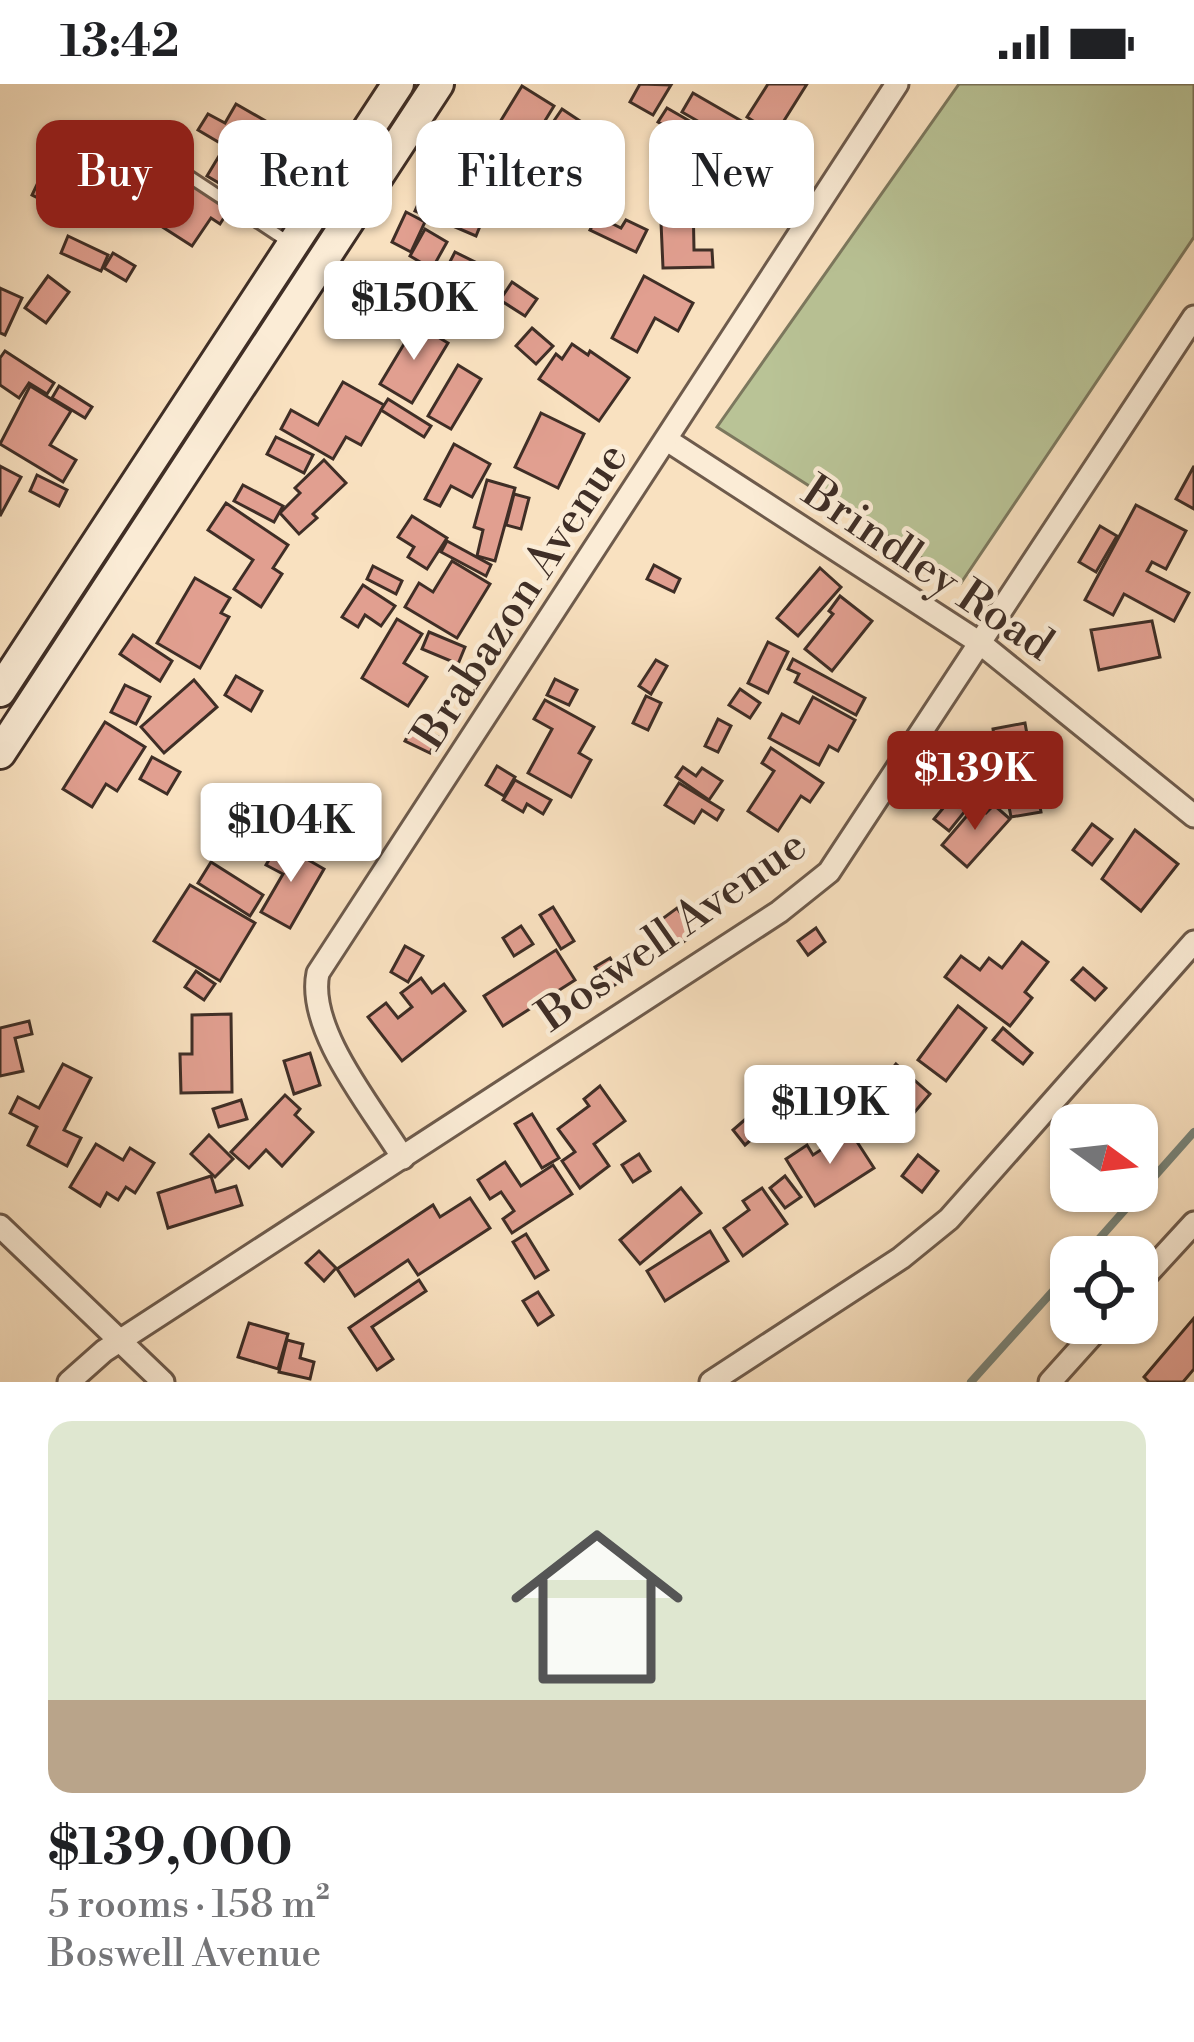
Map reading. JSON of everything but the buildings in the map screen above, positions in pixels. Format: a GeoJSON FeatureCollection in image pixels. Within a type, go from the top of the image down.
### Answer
{"type":"FeatureCollection","features":[{"type":"Feature","properties":{"kind":"main road"},"geometry":{"type":"LineString","coordinates":[[37,696],[5,683],[398,84]]}},
{"type":"Feature","properties":{"kind":"main road"},"geometry":{"type":"LineString","coordinates":[[0,753],[438,84]]}},
{"type":"Feature","properties":{"kind":"main road"},"geometry":{"type":"LineString","coordinates":[[251,309],[276,331]]}},
{"type":"Feature","properties":{"kind":"street","name":"Brabazon Avenue"},"geometry":{"type":"LineString","coordinates":[[403,1158],[325,1031],[314,992],[318,974],[897,84]]}},
{"type":"Feature","properties":{"kind":"street","name":"Boswell Avenue"},"geometry":{"type":"LineString","coordinates":[[69,1382],[120,1341],[810,891],[846,851],[1194,317]]}},
{"type":"Feature","properties":{"kind":"street","name":"Brindley Road"},"geometry":{"type":"LineString","coordinates":[[667,440],[980,643],[1194,816]]}},
{"type":"Feature","properties":{"kind":"street"},"geometry":{"type":"LineString","coordinates":[[711,1382],[901,1258],[950,1219],[1194,942]]}},
{"type":"Feature","properties":{"kind":"street"},"geometry":{"type":"LineString","coordinates":[[1158,1262],[1194,1223]]}},
{"type":"Feature","properties":{"kind":"street"},"geometry":{"type":"LineString","coordinates":[[0,1226],[163,1382]]}},
{"type":"Feature","properties":{"kind":"street"},"geometry":{"type":"LineString","coordinates":[[1050,1382],[1084,1344]]}},
{"type":"Feature","properties":{"kind":"lane"},"geometry":{"type":"LineString","coordinates":[[194,180],[293,245]]}},
{"type":"Feature","properties":{"kind":"green space"},"geometry":{"type":"Polygon","coordinates":[[[959,84],[1194,84],[1194,237],[961,583],[717,427],[959,84]]]}},
{"type":"Feature","properties":{"kind":"waterway"},"geometry":{"type":"LineString","coordinates":[[1102,1236],[1194,1132]]}},
{"type":"Feature","properties":{"kind":"waterway"},"geometry":{"type":"LineString","coordinates":[[971,1382],[1050,1294]]}}]}
